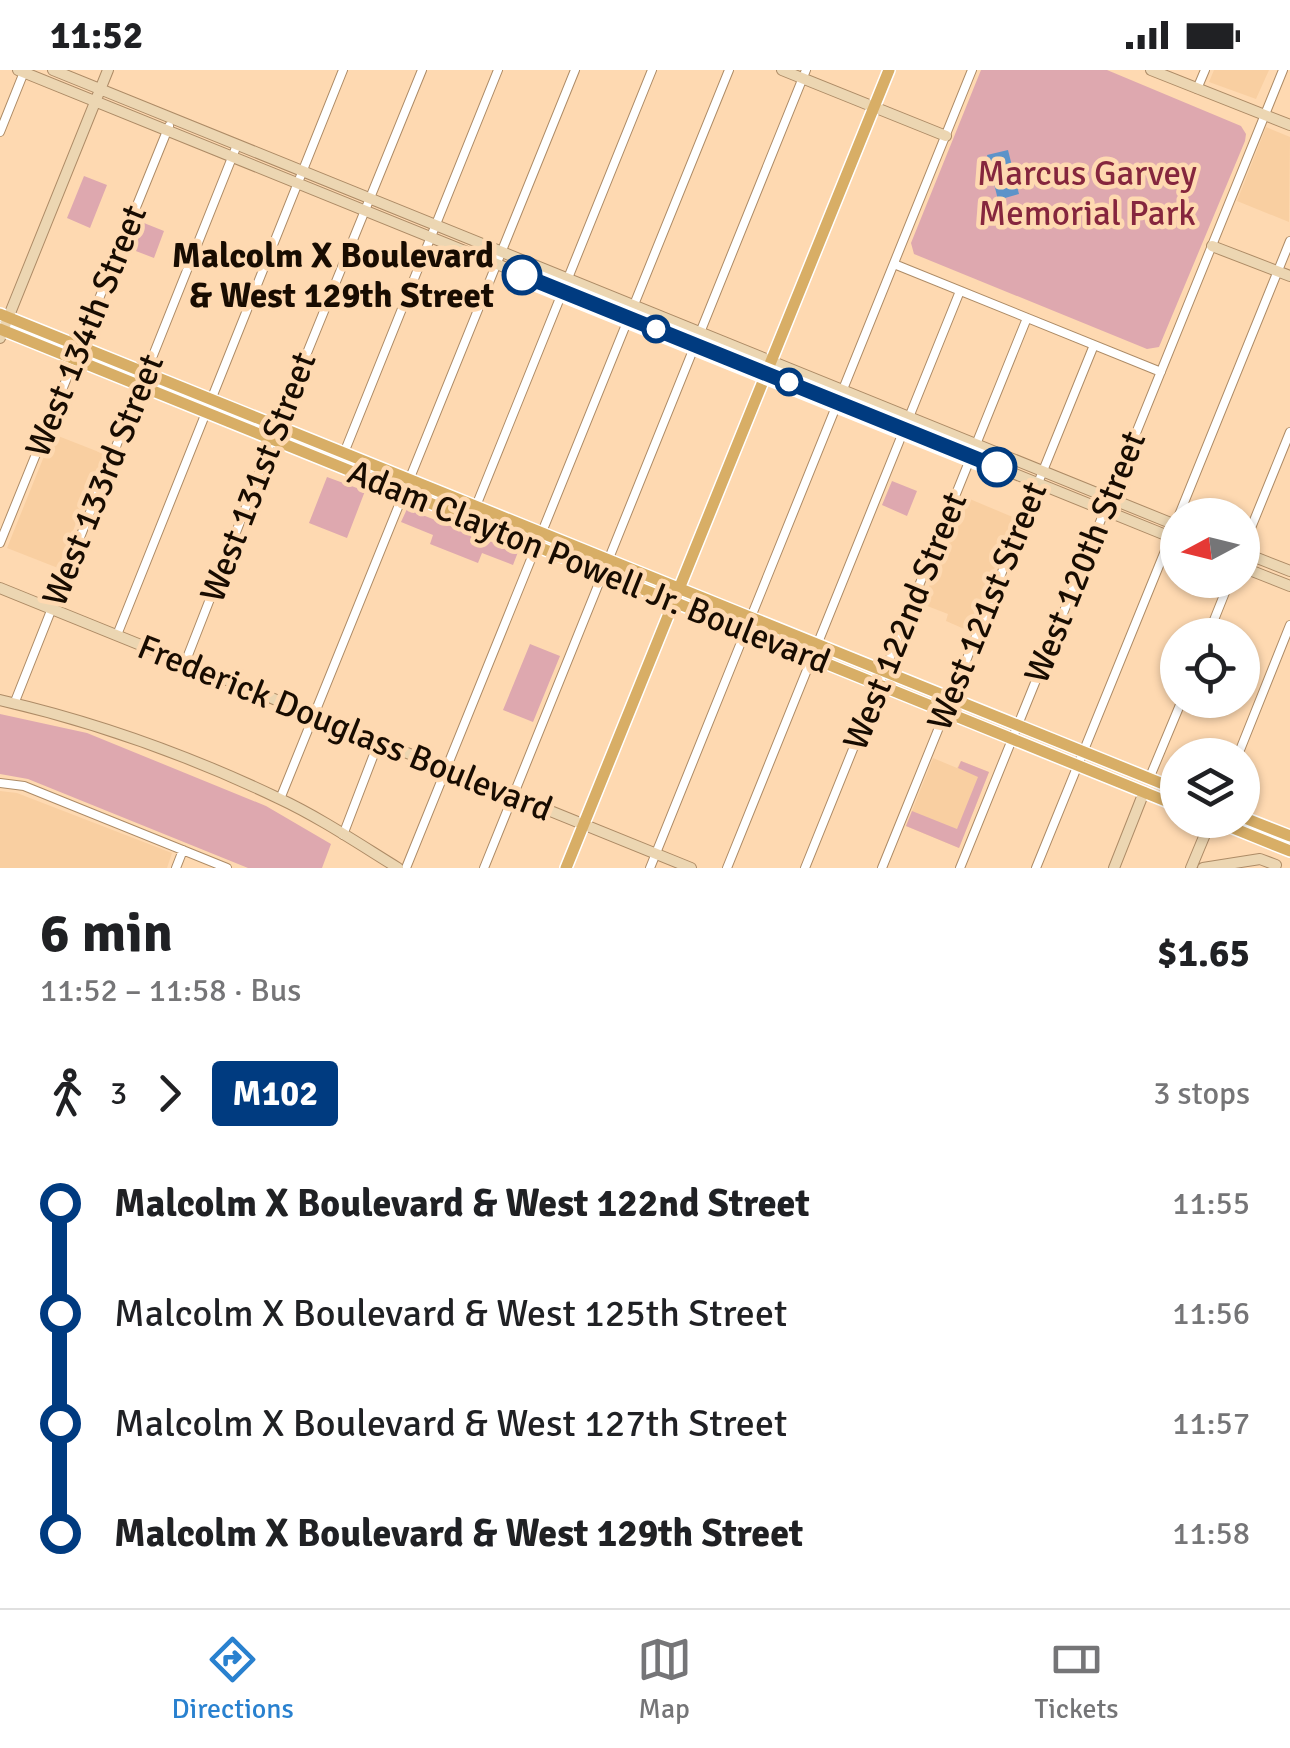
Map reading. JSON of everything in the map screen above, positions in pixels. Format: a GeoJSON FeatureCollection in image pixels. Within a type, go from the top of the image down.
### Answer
{"type":"FeatureCollection","features":[{"type":"Feature","properties":{"kind":"main road"},"geometry":{"type":"LineString","coordinates":[[53,70],[100,89],[232,157],[497,265],[695,344],[843,390],[1160,515]]}},
{"type":"Feature","properties":{"kind":"main road"},"geometry":{"type":"LineString","coordinates":[[2,326],[108,70]]}},
{"type":"Feature","properties":{"kind":"main road"},"geometry":{"type":"LineString","coordinates":[[782,70],[804,74],[874,108],[946,136]]}},
{"type":"Feature","properties":{"kind":"main road"},"geometry":{"type":"LineString","coordinates":[[566,868],[889,70]]}},
{"type":"Feature","properties":{"kind":"main road"},"geometry":{"type":"LineString","coordinates":[[1151,70],[1290,124]]}},
{"type":"Feature","properties":{"kind":"main road"},"geometry":{"type":"LineString","coordinates":[[22,71],[95,102],[238,145],[436,224],[700,332],[838,402],[1160,532]]}},
{"type":"Feature","properties":{"kind":"main road"},"geometry":{"type":"LineString","coordinates":[[1212,246],[1290,276]]}},
{"type":"Feature","properties":{"kind":"main road","name":"Adam Clayton Powell Jr. Boulevard"},"geometry":{"type":"LineString","coordinates":[[2,326],[146,373],[344,453],[602,574],[676,595]]}},
{"type":"Feature","properties":{"kind":"main road","name":"Adam Clayton Powell Jr. Boulevard"},"geometry":{"type":"LineString","coordinates":[[77,352],[140,386],[273,440],[339,466],[408,486]]}},
{"type":"Feature","properties":{"kind":"main road","name":"Adam Clayton Powell Jr. Boulevard"},"geometry":{"type":"LineString","coordinates":[[473,513],[542,533],[676,595],[881,678],[948,705],[1018,726],[1160,783]]}},
{"type":"Feature","properties":{"kind":"main road"},"geometry":{"type":"LineString","coordinates":[[1260,558],[1290,571]]}},
{"type":"Feature","properties":{"kind":"main road"},"geometry":{"type":"LineString","coordinates":[[1260,574],[1290,586]]}},
{"type":"Feature","properties":{"kind":"main road","name":"Frederick Douglass Boulevard"},"geometry":{"type":"LineString","coordinates":[[0,588],[691,868]]}},
{"type":"Feature","properties":{"kind":"main road"},"geometry":{"type":"LineString","coordinates":[[0,700],[130,736],[280,799],[402,868]]}},
{"type":"Feature","properties":{"kind":"main road","name":"Adam Clayton Powell Jr. Boulevard"},"geometry":{"type":"LineString","coordinates":[[948,705],[1012,738],[1160,799]]}},
{"type":"Feature","properties":{"kind":"main road"},"geometry":{"type":"LineString","coordinates":[[1114,868],[1144,792]]}},
{"type":"Feature","properties":{"kind":"main road"},"geometry":{"type":"LineString","coordinates":[[1203,868],[1260,859],[1276,866],[1287,850],[1290,834],[1260,823]]}},
{"type":"Feature","properties":{"kind":"main road"},"geometry":{"type":"LineString","coordinates":[[1191,868],[1204,838]]}},
{"type":"Feature","properties":{"kind":"main road"},"geometry":{"type":"LineString","coordinates":[[1257,838],[1287,850]]}},
{"type":"Feature","properties":{"kind":"street"},"geometry":{"type":"LineString","coordinates":[[117,635],[343,70]]}},
{"type":"Feature","properties":{"kind":"street","name":"West 131st Street"},"geometry":{"type":"LineString","coordinates":[[185,663],[422,70]]}},
{"type":"Feature","properties":{"kind":"street"},"geometry":{"type":"LineString","coordinates":[[339,466],[498,70]]}},
{"type":"Feature","properties":{"kind":"street"},"geometry":{"type":"LineString","coordinates":[[280,799],[575,70]]}},
{"type":"Feature","properties":{"kind":"street"},"geometry":{"type":"LineString","coordinates":[[473,513],[652,70]]}},
{"type":"Feature","properties":{"kind":"street"},"geometry":{"type":"LineString","coordinates":[[402,868],[729,70]]}},
{"type":"Feature","properties":{"kind":"street"},"geometry":{"type":"LineString","coordinates":[[650,868],[972,70]]}},
{"type":"Feature","properties":{"kind":"street"},"geometry":{"type":"LineString","coordinates":[[1198,89],[1205,70]]}},
{"type":"Feature","properties":{"kind":"street","name":"West 120th Street"},"geometry":{"type":"LineString","coordinates":[[960,868],[1282,70]]}},
{"type":"Feature","properties":{"kind":"street"},"geometry":{"type":"LineString","coordinates":[[0,132],[22,71]]}},
{"type":"Feature","properties":{"kind":"street"},"geometry":{"type":"LineString","coordinates":[[484,868],[804,74]]}},
{"type":"Feature","properties":{"kind":"street","name":"West 134th Street"},"geometry":{"type":"LineString","coordinates":[[0,543],[169,124]]}},
{"type":"Feature","properties":{"kind":"street","name":"West 133rd Street"},"geometry":{"type":"LineString","coordinates":[[14,704],[238,145]]}},
{"type":"Feature","properties":{"kind":"street"},"geometry":{"type":"LineString","coordinates":[[1186,498],[1290,241]]}},
{"type":"Feature","properties":{"kind":"street"},"geometry":{"type":"LineString","coordinates":[[894,264],[1161,372]]}},
{"type":"Feature","properties":{"kind":"street"},"geometry":{"type":"LineString","coordinates":[[728,868],[960,291]]}},
{"type":"Feature","properties":{"kind":"street","name":"West 122nd Street"},"geometry":{"type":"LineString","coordinates":[[805,868],[1027,318]]}},
{"type":"Feature","properties":{"kind":"street","name":"West 121st Street"},"geometry":{"type":"LineString","coordinates":[[882,868],[1094,345]]}},
{"type":"Feature","properties":{"kind":"street"},"geometry":{"type":"LineString","coordinates":[[1260,506],[1290,432]]}},
{"type":"Feature","properties":{"kind":"street"},"geometry":{"type":"LineString","coordinates":[[1036,868],[1160,571]]}},
{"type":"Feature","properties":{"kind":"street"},"geometry":{"type":"LineString","coordinates":[[1245,738],[1290,625]]}},
{"type":"Feature","properties":{"kind":"street"},"geometry":{"type":"LineString","coordinates":[[1144,792],[1175,718]]}},
{"type":"Feature","properties":{"kind":"street"},"geometry":{"type":"LineString","coordinates":[[344,835],[380,741]]}},
{"type":"Feature","properties":{"kind":"street"},"geometry":{"type":"LineString","coordinates":[[0,782],[24,786],[227,868]]}},
{"type":"Feature","properties":{"kind":"street"},"geometry":{"type":"LineString","coordinates":[[176,868],[183,850]]}},
{"type":"Feature","properties":{"kind":"shaded area"},"geometry":{"type":"Polygon","coordinates":[[[1214,70],[1269,70],[1256,99],[1209,82],[1214,70]]]}},
{"type":"Feature","properties":{"kind":"shaded area"},"geometry":{"type":"Polygon","coordinates":[[[1266,127],[1290,137],[1289,222],[1237,201],[1266,127]]]}},
{"type":"Feature","properties":{"kind":"shaded area"},"geometry":{"type":"Polygon","coordinates":[[[53,434],[104,454],[58,568],[7,548],[53,434]]]}},
{"type":"Feature","properties":{"kind":"shaded area"},"geometry":{"type":"Polygon","coordinates":[[[965,497],[1015,518],[969,631],[946,621],[948,614],[922,604],[965,497]]]}},
{"type":"Feature","properties":{"kind":"shaded area"},"geometry":{"type":"Polygon","coordinates":[[[933,758],[957,768],[961,761],[989,772],[959,848],[906,826],[933,758]]]}},
{"type":"Feature","properties":{"kind":"shaded area"},"geometry":{"type":"Polygon","coordinates":[[[0,791],[17,793],[172,853],[167,868],[0,868],[0,791]]]}},
{"type":"Feature","properties":{"kind":"green space","name":"Marcus Garvey Memorial Park"},"geometry":{"type":"Polygon","coordinates":[[[981,70],[1107,70],[1241,126],[1245,141],[1159,347],[1147,349],[914,254],[911,243],[981,70]]]}},
{"type":"Feature","properties":{"kind":"green space"},"geometry":{"type":"Polygon","coordinates":[[[84,176],[107,185],[90,228],[67,218],[84,176]]]}},
{"type":"Feature","properties":{"kind":"green space"},"geometry":{"type":"Polygon","coordinates":[[[139,221],[164,231],[154,258],[128,248],[139,221]]]}},
{"type":"Feature","properties":{"kind":"green space"},"geometry":{"type":"Polygon","coordinates":[[[327,477],[365,491],[347,538],[309,523],[327,477]]]}},
{"type":"Feature","properties":{"kind":"green space"},"geometry":{"type":"Polygon","coordinates":[[[892,481],[917,491],[907,516],[882,505],[892,481]]]}},
{"type":"Feature","properties":{"kind":"green space"},"geometry":{"type":"Polygon","coordinates":[[[407,509],[518,552],[513,565],[482,553],[478,563],[430,544],[433,535],[401,522],[407,509]]]}},
{"type":"Feature","properties":{"kind":"green space"},"geometry":{"type":"Polygon","coordinates":[[[530,644],[560,656],[533,722],[503,710],[530,644]]]}},
{"type":"Feature","properties":{"kind":"green space"},"geometry":{"type":"Polygon","coordinates":[[[0,714],[87,733],[266,806],[331,844],[322,868],[248,868],[28,779],[0,774],[0,714]]]}},
{"type":"Feature","properties":{"kind":"green space"},"geometry":{"type":"Polygon","coordinates":[[[961,761],[989,772],[959,848],[906,826],[912,811],[957,829],[978,777],[958,768],[961,761]]]}},
{"type":"Feature","properties":{"kind":"water"},"geometry":{"type":"Polygon","coordinates":[[[1008,150],[1019,194],[998,200],[987,155],[1008,150]]]}},
{"type":"Feature","properties":{"kind":"bus line","name":"M102"},"geometry":{"type":"LineString","coordinates":[[522,275],[997,467]]}},
{"type":"Feature","properties":{"kind":"place","name":"Malcolm X Boulevard & West 129th Street"},"geometry":{"type":"Point","coordinates":[522,275]}}]}
